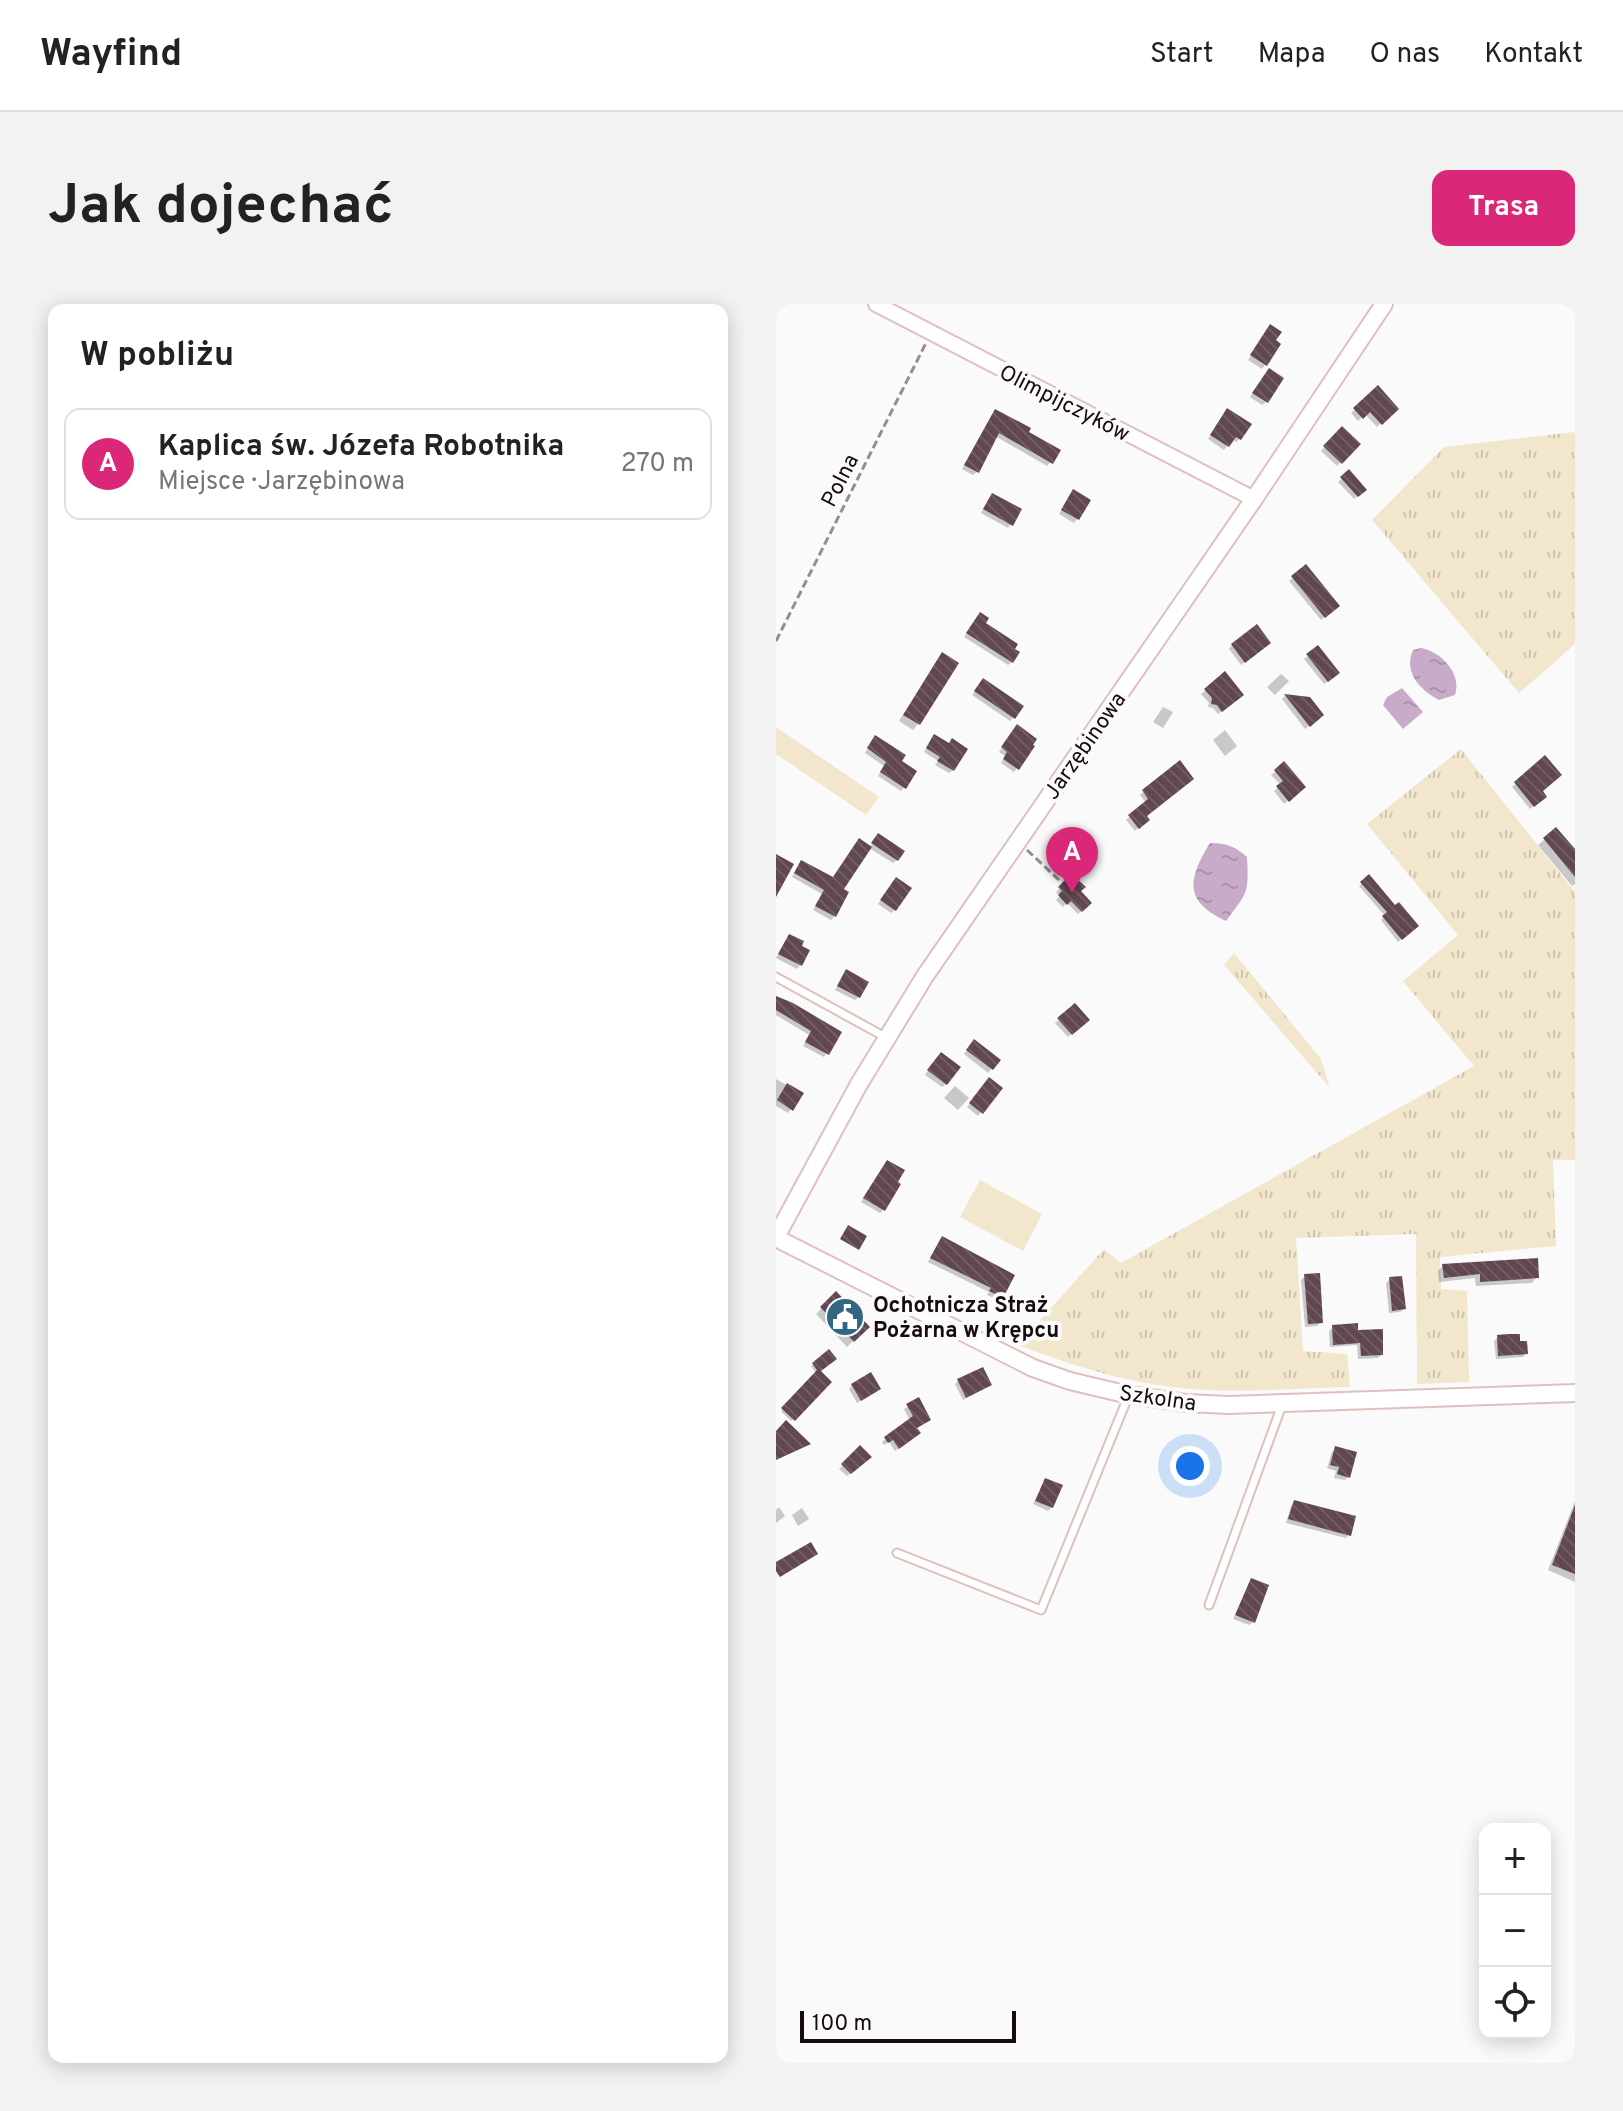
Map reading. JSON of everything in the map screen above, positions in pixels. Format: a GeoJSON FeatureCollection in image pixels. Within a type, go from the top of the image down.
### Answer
{"type":"FeatureCollection","features":[{"type":"Feature","properties":{"kind":"street","name":"Olimpijczyków"},"geometry":{"type":"LineString","coordinates":[[876,304],[1254,499]]}},
{"type":"Feature","properties":{"kind":"street","name":"Jarzębinowa"},"geometry":{"type":"LineString","coordinates":[[776,1238],[887,1038],[934,964],[1254,499],[1384,304]]}},
{"type":"Feature","properties":{"kind":"street","name":"Szkolna"},"geometry":{"type":"LineString","coordinates":[[776,1238],[1002,1355],[1070,1381],[1129,1395],[1186,1403],[1283,1403],[1575,1393]]}},
{"type":"Feature","properties":{"kind":"lane"},"geometry":{"type":"LineString","coordinates":[[776,977],[887,1038]]}},
{"type":"Feature","properties":{"kind":"lane"},"geometry":{"type":"LineString","coordinates":[[897,1553],[1041,1610],[1129,1395]]}},
{"type":"Feature","properties":{"kind":"lane"},"geometry":{"type":"LineString","coordinates":[[1209,1605],[1283,1403]]}},
{"type":"Feature","properties":{"kind":"path","name":"Polna"},"geometry":{"type":"LineString","coordinates":[[776,641],[931,333]]}},
{"type":"Feature","properties":{"kind":"path"},"geometry":{"type":"LineString","coordinates":[[1024,848],[1059,880]]}},
{"type":"Feature","properties":{"kind":"green space"},"geometry":{"type":"Polygon","coordinates":[[[1575,432],[1575,644],[1519,693],[1372,520],[1444,447],[1575,432]]]}},
{"type":"Feature","properties":{"kind":"green space"},"geometry":{"type":"Polygon","coordinates":[[[776,727],[879,797],[866,815],[776,754],[776,727]]]}},
{"type":"Feature","properties":{"kind":"green space"},"geometry":{"type":"Polygon","coordinates":[[[1461,749],[1575,892],[1575,1160],[1553,1160],[1556,1246],[1440,1257],[1441,1289],[1467,1291],[1469,1382],[1417,1384],[1416,1234],[1296,1238],[1303,1351],[1347,1354],[1350,1387],[1227,1390],[1159,1385],[1088,1369],[1018,1345],[1104,1249],[1121,1263],[1474,1066],[1403,981],[1458,935],[1367,824],[1461,749]]]}},
{"type":"Feature","properties":{"kind":"green space"},"geometry":{"type":"Polygon","coordinates":[[[1234,953],[1321,1059],[1330,1088],[1224,965],[1234,953]]]}},
{"type":"Feature","properties":{"kind":"green space"},"geometry":{"type":"Polygon","coordinates":[[[980,1180],[1042,1214],[1023,1251],[960,1217],[980,1180]]]}},
{"type":"Feature","properties":{"kind":"water"},"geometry":{"type":"Polygon","coordinates":[[[1421,648],[1436,654],[1448,665],[1456,679],[1455,695],[1439,700],[1415,680],[1410,658],[1413,650],[1421,648]]]}},
{"type":"Feature","properties":{"kind":"water"},"geometry":{"type":"Polygon","coordinates":[[[1402,688],[1423,712],[1403,729],[1383,705],[1387,697],[1402,688]]]}},
{"type":"Feature","properties":{"kind":"water"},"geometry":{"type":"Polygon","coordinates":[[[1210,843],[1230,846],[1247,857],[1245,892],[1226,921],[1202,905],[1194,888],[1197,868],[1210,843]]]}},
{"type":"Feature","properties":{"kind":"building"},"geometry":{"type":"Polygon","coordinates":[[[1270,324],[1282,332],[1276,340],[1281,344],[1267,366],[1250,355],[1270,324]]]}},
{"type":"Feature","properties":{"kind":"building"},"geometry":{"type":"Polygon","coordinates":[[[1269,368],[1284,378],[1268,403],[1252,393],[1269,368]]]}},
{"type":"Feature","properties":{"kind":"building"},"geometry":{"type":"Polygon","coordinates":[[[1378,385],[1399,409],[1382,425],[1370,412],[1363,419],[1353,408],[1378,385]]]}},
{"type":"Feature","properties":{"kind":"building"},"geometry":{"type":"Polygon","coordinates":[[[1227,408],[1252,424],[1241,440],[1236,437],[1229,447],[1210,435],[1227,408]]]}},
{"type":"Feature","properties":{"kind":"building"},"geometry":{"type":"Polygon","coordinates":[[[995,409],[1031,428],[1029,432],[1061,450],[1053,464],[999,433],[979,473],[964,465],[995,409]]]}},
{"type":"Feature","properties":{"kind":"building"},"geometry":{"type":"Polygon","coordinates":[[[1342,426],[1361,444],[1342,464],[1323,446],[1342,426]]]}},
{"type":"Feature","properties":{"kind":"building"},"geometry":{"type":"Polygon","coordinates":[[[1349,469],[1367,490],[1358,497],[1340,477],[1349,469]]]}},
{"type":"Feature","properties":{"kind":"building"},"geometry":{"type":"Polygon","coordinates":[[[1073,489],[1091,500],[1079,520],[1061,510],[1073,489]]]}},
{"type":"Feature","properties":{"kind":"building"},"geometry":{"type":"Polygon","coordinates":[[[992,493],[1022,509],[1013,526],[983,509],[992,493]]]}},
{"type":"Feature","properties":{"kind":"building"},"geometry":{"type":"Polygon","coordinates":[[[1306,564],[1340,606],[1325,618],[1291,576],[1306,564]]]}},
{"type":"Feature","properties":{"kind":"building"},"geometry":{"type":"Polygon","coordinates":[[[980,612],[989,618],[986,623],[1018,644],[1015,649],[1020,652],[1013,663],[966,633],[980,612]]]}},
{"type":"Feature","properties":{"kind":"building"},"geometry":{"type":"Polygon","coordinates":[[[1257,624],[1271,643],[1245,663],[1231,644],[1257,624]]]}},
{"type":"Feature","properties":{"kind":"building"},"geometry":{"type":"Polygon","coordinates":[[[1318,645],[1340,673],[1328,682],[1306,654],[1318,645]]]}},
{"type":"Feature","properties":{"kind":"building"},"geometry":{"type":"Polygon","coordinates":[[[942,652],[959,663],[920,725],[903,715],[942,652]]]}},
{"type":"Feature","properties":{"kind":"building"},"geometry":{"type":"Polygon","coordinates":[[[1225,671],[1244,695],[1222,712],[1217,705],[1211,704],[1212,698],[1204,689],[1225,671]]]}},
{"type":"Feature","properties":{"kind":"building"},"geometry":{"type":"Polygon","coordinates":[[[983,678],[1024,706],[1015,719],[974,691],[983,678]]]}},
{"type":"Feature","properties":{"kind":"building"},"geometry":{"type":"Polygon","coordinates":[[[1284,694],[1310,697],[1324,715],[1310,727],[1284,694]]]}},
{"type":"Feature","properties":{"kind":"building"},"geometry":{"type":"Polygon","coordinates":[[[1017,724],[1037,739],[1019,770],[1003,759],[1007,752],[1001,747],[1017,724]]]}},
{"type":"Feature","properties":{"kind":"building"},"geometry":{"type":"Polygon","coordinates":[[[934,734],[949,743],[952,738],[968,749],[954,771],[937,761],[940,757],[926,748],[934,734]]]}},
{"type":"Feature","properties":{"kind":"building"},"geometry":{"type":"Polygon","coordinates":[[[875,735],[906,755],[902,761],[917,771],[906,789],[880,772],[886,762],[867,748],[875,735]]]}},
{"type":"Feature","properties":{"kind":"building"},"geometry":{"type":"Polygon","coordinates":[[[1545,755],[1562,775],[1543,791],[1547,797],[1534,807],[1514,782],[1545,755]]]}},
{"type":"Feature","properties":{"kind":"building"},"geometry":{"type":"Polygon","coordinates":[[[1180,760],[1194,779],[1147,816],[1150,820],[1139,829],[1128,815],[1148,799],[1142,790],[1180,760]]]}},
{"type":"Feature","properties":{"kind":"building"},"geometry":{"type":"Polygon","coordinates":[[[1284,761],[1306,787],[1289,802],[1276,786],[1283,781],[1274,770],[1284,761]]]}},
{"type":"Feature","properties":{"kind":"building"},"geometry":{"type":"Polygon","coordinates":[[[1556,827],[1575,849],[1575,877],[1543,838],[1556,827]]]}},
{"type":"Feature","properties":{"kind":"building"},"geometry":{"type":"Polygon","coordinates":[[[878,833],[905,851],[898,861],[871,843],[878,833]]]}},
{"type":"Feature","properties":{"kind":"building"},"geometry":{"type":"Polygon","coordinates":[[[859,838],[872,847],[844,889],[849,892],[836,917],[815,906],[824,890],[794,873],[801,860],[833,877],[859,838]]]}},
{"type":"Feature","properties":{"kind":"building"},"geometry":{"type":"Polygon","coordinates":[[[776,854],[794,864],[776,897],[776,854]]]}},
{"type":"Feature","properties":{"kind":"building"},"geometry":{"type":"Polygon","coordinates":[[[1369,874],[1395,905],[1399,902],[1419,926],[1402,940],[1382,916],[1387,912],[1360,882],[1369,874]]]}},
{"type":"Feature","properties":{"kind":"building"},"geometry":{"type":"Polygon","coordinates":[[[896,877],[912,888],[896,911],[880,900],[896,877]]]}},
{"type":"Feature","properties":{"kind":"building"},"geometry":{"type":"Polygon","coordinates":[[[1068,877],[1072,882],[1076,878],[1086,887],[1081,891],[1092,903],[1082,912],[1071,901],[1067,905],[1058,895],[1062,891],[1058,887],[1068,877]]]}},
{"type":"Feature","properties":{"kind":"building"},"geometry":{"type":"Polygon","coordinates":[[[789,934],[804,941],[802,946],[810,950],[802,966],[778,954],[789,934]]]}},
{"type":"Feature","properties":{"kind":"building"},"geometry":{"type":"Polygon","coordinates":[[[846,969],[869,982],[860,998],[837,986],[846,969]]]}},
{"type":"Feature","properties":{"kind":"building"},"geometry":{"type":"Polygon","coordinates":[[[776,996],[842,1032],[829,1055],[805,1042],[811,1031],[776,1010],[776,996]]]}},
{"type":"Feature","properties":{"kind":"building"},"geometry":{"type":"Polygon","coordinates":[[[1075,1003],[1090,1020],[1072,1035],[1057,1018],[1075,1003]]]}},
{"type":"Feature","properties":{"kind":"building"},"geometry":{"type":"Polygon","coordinates":[[[974,1039],[1001,1060],[993,1070],[966,1050],[974,1039]]]}},
{"type":"Feature","properties":{"kind":"building"},"geometry":{"type":"Polygon","coordinates":[[[941,1052],[961,1067],[947,1085],[927,1070],[941,1052]]]}},
{"type":"Feature","properties":{"kind":"building"},"geometry":{"type":"Polygon","coordinates":[[[989,1077],[1003,1088],[983,1114],[969,1103],[989,1077]]]}},
{"type":"Feature","properties":{"kind":"building"},"geometry":{"type":"Polygon","coordinates":[[[787,1083],[804,1093],[793,1111],[777,1100],[787,1083]]]}},
{"type":"Feature","properties":{"kind":"building"},"geometry":{"type":"Polygon","coordinates":[[[887,1160],[905,1170],[898,1182],[901,1184],[885,1211],[863,1198],[887,1160]]]}},
{"type":"Feature","properties":{"kind":"building"},"geometry":{"type":"Polygon","coordinates":[[[848,1225],[867,1236],[859,1250],[840,1239],[848,1225]]]}},
{"type":"Feature","properties":{"kind":"building"},"geometry":{"type":"Polygon","coordinates":[[[942,1236],[1015,1275],[1003,1298],[989,1291],[991,1288],[930,1258],[942,1236]]]}},
{"type":"Feature","properties":{"kind":"building"},"geometry":{"type":"Polygon","coordinates":[[[1538,1258],[1539,1278],[1480,1282],[1480,1274],[1444,1278],[1442,1264],[1538,1258]]]}},
{"type":"Feature","properties":{"kind":"building"},"geometry":{"type":"Polygon","coordinates":[[[1320,1273],[1323,1323],[1308,1324],[1304,1274],[1320,1273]]]}},
{"type":"Feature","properties":{"kind":"building"},"geometry":{"type":"Polygon","coordinates":[[[1402,1276],[1406,1309],[1392,1311],[1389,1277],[1402,1276]]]}},
{"type":"Feature","properties":{"kind":"building","name":"Ochotnicza Straż Pożarna w Krępcu"},"geometry":{"type":"Polygon","coordinates":[[[836,1291],[870,1327],[854,1342],[820,1307],[836,1291]]]}},
{"type":"Feature","properties":{"kind":"building"},"geometry":{"type":"Polygon","coordinates":[[[1358,1323],[1358,1330],[1383,1329],[1383,1355],[1361,1356],[1360,1343],[1333,1345],[1332,1325],[1358,1323]]]}},
{"type":"Feature","properties":{"kind":"building"},"geometry":{"type":"Polygon","coordinates":[[[1520,1334],[1520,1341],[1527,1341],[1528,1354],[1498,1356],[1497,1335],[1520,1334]]]}},
{"type":"Feature","properties":{"kind":"building"},"geometry":{"type":"Polygon","coordinates":[[[829,1349],[837,1359],[821,1371],[832,1382],[795,1421],[781,1408],[817,1370],[812,1363],[829,1349]]]}},
{"type":"Feature","properties":{"kind":"building"},"geometry":{"type":"Polygon","coordinates":[[[983,1367],[992,1385],[966,1398],[957,1379],[983,1367]]]}},
{"type":"Feature","properties":{"kind":"building"},"geometry":{"type":"Polygon","coordinates":[[[871,1372],[881,1389],[861,1401],[851,1384],[871,1372]]]}},
{"type":"Feature","properties":{"kind":"building"},"geometry":{"type":"Polygon","coordinates":[[[919,1397],[931,1420],[917,1428],[921,1433],[899,1449],[893,1440],[888,1443],[884,1437],[913,1416],[906,1404],[919,1397]]]}},
{"type":"Feature","properties":{"kind":"building"},"geometry":{"type":"Polygon","coordinates":[[[786,1420],[811,1444],[776,1460],[776,1431],[786,1420]]]}},
{"type":"Feature","properties":{"kind":"building"},"geometry":{"type":"Polygon","coordinates":[[[860,1445],[872,1457],[851,1474],[841,1464],[860,1445]]]}},
{"type":"Feature","properties":{"kind":"building"},"geometry":{"type":"Polygon","coordinates":[[[1335,1446],[1357,1452],[1350,1478],[1337,1474],[1339,1467],[1330,1465],[1335,1446]]]}},
{"type":"Feature","properties":{"kind":"building"},"geometry":{"type":"Polygon","coordinates":[[[1045,1478],[1063,1485],[1053,1508],[1035,1501],[1045,1478]]]}},
{"type":"Feature","properties":{"kind":"building"},"geometry":{"type":"Polygon","coordinates":[[[1294,1500],[1356,1516],[1351,1536],[1288,1519],[1294,1500]]]}},
{"type":"Feature","properties":{"kind":"building"},"geometry":{"type":"Polygon","coordinates":[[[1575,1505],[1575,1574],[1552,1565],[1575,1505]]]}},
{"type":"Feature","properties":{"kind":"building"},"geometry":{"type":"Polygon","coordinates":[[[811,1542],[818,1554],[780,1577],[776,1562],[811,1542]]]}},
{"type":"Feature","properties":{"kind":"building"},"geometry":{"type":"Polygon","coordinates":[[[1251,1578],[1269,1585],[1255,1623],[1235,1615],[1251,1578]]]}},
{"type":"Feature","properties":{"kind":"place","name":"Kaplica św. Józefa Robotnika"},"geometry":{"type":"Point","coordinates":[1072,893]}},
{"type":"Feature","properties":{"kind":"place","name":"Ochotnicza Straż Pożarna w Krępcu"},"geometry":{"type":"Point","coordinates":[845,1317]}}]}
